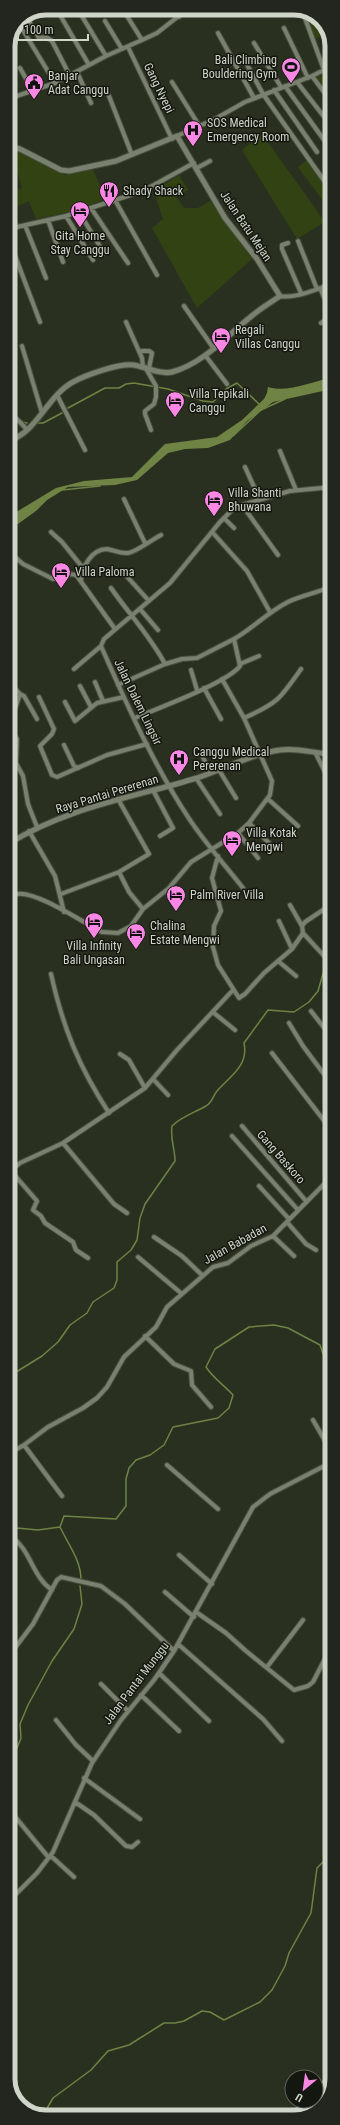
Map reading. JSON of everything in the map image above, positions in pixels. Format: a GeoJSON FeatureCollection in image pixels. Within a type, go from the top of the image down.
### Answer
{"type":"FeatureCollection","features":[{"type":"Feature","properties":{"kind":"street"},"geometry":{"type":"LineString","coordinates":[[60,15],[89,65]]}},
{"type":"Feature","properties":{"kind":"street"},"geometry":{"type":"LineString","coordinates":[[81,15],[106,56]]}},
{"type":"Feature","properties":{"kind":"street"},"geometry":{"type":"LineString","coordinates":[[126,15],[142,40]]}},
{"type":"Feature","properties":{"kind":"street"},"geometry":{"type":"LineString","coordinates":[[15,97],[70,76],[106,56],[157,33],[179,17]]}},
{"type":"Feature","properties":{"kind":"street"},"geometry":{"type":"LineString","coordinates":[[15,148],[61,170],[69,171],[116,161],[200,127],[254,98],[283,86],[298,82],[324,70],[304,17]]}},
{"type":"Feature","properties":{"kind":"street"},"geometry":{"type":"LineString","coordinates":[[29,20],[39,38],[46,38],[52,41],[70,76]]}},
{"type":"Feature","properties":{"kind":"street"},"geometry":{"type":"LineString","coordinates":[[105,21],[122,49]]}},
{"type":"Feature","properties":{"kind":"street"},"geometry":{"type":"LineString","coordinates":[[284,28],[310,77],[325,95]]}},
{"type":"Feature","properties":{"kind":"street"},"geometry":{"type":"LineString","coordinates":[[19,31],[22,29],[55,83]]}},
{"type":"Feature","properties":{"kind":"street"},"geometry":{"type":"LineString","coordinates":[[218,33],[254,98]]}},
{"type":"Feature","properties":{"kind":"street"},"geometry":{"type":"LineString","coordinates":[[254,43],[283,86],[325,142]]}},
{"type":"Feature","properties":{"kind":"street","name":"Gang Nyepi"},"geometry":{"type":"LineString","coordinates":[[128,46],[175,138]]}},
{"type":"Feature","properties":{"kind":"street"},"geometry":{"type":"LineString","coordinates":[[244,59],[263,94],[325,182]]}},
{"type":"Feature","properties":{"kind":"street"},"geometry":{"type":"LineString","coordinates":[[20,68],[33,91]]}},
{"type":"Feature","properties":{"kind":"street"},"geometry":{"type":"LineString","coordinates":[[77,72],[91,103]]}},
{"type":"Feature","properties":{"kind":"street"},"geometry":{"type":"LineString","coordinates":[[172,82],[200,127]]}},
{"type":"Feature","properties":{"kind":"street"},"geometry":{"type":"LineString","coordinates":[[298,82],[325,118]]}},
{"type":"Feature","properties":{"kind":"street"},"geometry":{"type":"LineString","coordinates":[[274,90],[317,152]]}},
{"type":"Feature","properties":{"kind":"street"},"geometry":{"type":"LineString","coordinates":[[109,96],[132,155]]}},
{"type":"Feature","properties":{"kind":"street","name":"Jalan Batu Mejan"},"geometry":{"type":"LineString","coordinates":[[175,138],[195,165],[225,218],[257,259],[280,296]]}},
{"type":"Feature","properties":{"kind":"street"},"geometry":{"type":"LineString","coordinates":[[15,227],[66,216],[142,191],[195,165],[210,161]]}},
{"type":"Feature","properties":{"kind":"street"},"geometry":{"type":"LineString","coordinates":[[115,200],[157,275]]}},
{"type":"Feature","properties":{"kind":"street"},"geometry":{"type":"LineString","coordinates":[[92,208],[128,263]]}},
{"type":"Feature","properties":{"kind":"street"},"geometry":{"type":"LineString","coordinates":[[79,212],[104,253]]}},
{"type":"Feature","properties":{"kind":"street"},"geometry":{"type":"LineString","coordinates":[[66,216],[92,260]]}},
{"type":"Feature","properties":{"kind":"street"},"geometry":{"type":"LineString","coordinates":[[48,220],[63,262]]}},
{"type":"Feature","properties":{"kind":"street"},"geometry":{"type":"LineString","coordinates":[[25,225],[46,278]]}},
{"type":"Feature","properties":{"kind":"street"},"geometry":{"type":"LineString","coordinates":[[298,240],[325,301]]}},
{"type":"Feature","properties":{"kind":"street"},"geometry":{"type":"LineString","coordinates":[[288,243],[282,245],[282,249],[301,293]]}},
{"type":"Feature","properties":{"kind":"street"},"geometry":{"type":"LineString","coordinates":[[15,256],[40,322]]}},
{"type":"Feature","properties":{"kind":"street"},"geometry":{"type":"LineString","coordinates":[[15,438],[25,427],[42,413],[69,384],[91,374],[122,365],[146,367],[169,373],[184,368],[205,356],[250,317],[280,296],[289,296],[325,286]]}},
{"type":"Feature","properties":{"kind":"street"},"geometry":{"type":"LineString","coordinates":[[184,306],[214,349]]}},
{"type":"Feature","properties":{"kind":"street"},"geometry":{"type":"LineString","coordinates":[[321,323],[325,320]]}},
{"type":"Feature","properties":{"kind":"street"},"geometry":{"type":"LineString","coordinates":[[126,322],[156,386],[156,397],[154,404],[146,411],[145,414],[151,430]]}},
{"type":"Feature","properties":{"kind":"street"},"geometry":{"type":"LineString","coordinates":[[22,346],[42,413]]}},
{"type":"Feature","properties":{"kind":"street"},"geometry":{"type":"LineString","coordinates":[[142,351],[149,351],[152,353],[146,367]]}},
{"type":"Feature","properties":{"kind":"street"},"geometry":{"type":"LineString","coordinates":[[205,356],[215,366],[228,384]]}},
{"type":"Feature","properties":{"kind":"street"},"geometry":{"type":"LineString","coordinates":[[57,396],[85,450]]}},
{"type":"Feature","properties":{"kind":"street"},"geometry":{"type":"LineString","coordinates":[[15,416],[20,420],[25,427]]}},
{"type":"Feature","properties":{"kind":"street"},"geometry":{"type":"LineString","coordinates":[[280,450],[296,490]]}},
{"type":"Feature","properties":{"kind":"street"},"geometry":{"type":"LineString","coordinates":[[245,466],[260,500]]}},
{"type":"Feature","properties":{"kind":"street"},"geometry":{"type":"LineString","coordinates":[[74,669],[101,646],[104,639],[115,629],[177,576],[232,510],[242,505],[296,490],[325,488]]}},
{"type":"Feature","properties":{"kind":"street"},"geometry":{"type":"LineString","coordinates":[[124,499],[145,543]]}},
{"type":"Feature","properties":{"kind":"street"},"geometry":{"type":"LineString","coordinates":[[242,505],[278,555]]}},
{"type":"Feature","properties":{"kind":"street"},"geometry":{"type":"LineString","coordinates":[[224,518],[234,528]]}},
{"type":"Feature","properties":{"kind":"street"},"geometry":{"type":"LineString","coordinates":[[51,532],[62,542],[83,568]]}},
{"type":"Feature","properties":{"kind":"street"},"geometry":{"type":"LineString","coordinates":[[213,533],[250,575],[270,612]]}},
{"type":"Feature","properties":{"kind":"street"},"geometry":{"type":"LineString","coordinates":[[82,580],[83,568],[90,558],[101,550],[128,553],[161,535]]}},
{"type":"Feature","properties":{"kind":"street"},"geometry":{"type":"LineString","coordinates":[[15,557],[23,564],[53,579],[74,574],[82,580],[115,629]]}},
{"type":"Feature","properties":{"kind":"street"},"geometry":{"type":"LineString","coordinates":[[122,571],[149,601]]}},
{"type":"Feature","properties":{"kind":"street"},"geometry":{"type":"LineString","coordinates":[[111,588],[131,616],[153,642],[165,664]]}},
{"type":"Feature","properties":{"kind":"street"},"geometry":{"type":"LineString","coordinates":[[118,685],[165,664],[182,659],[197,658],[234,640],[251,629],[270,612],[289,601],[325,588]]}},
{"type":"Feature","properties":{"kind":"street"},"geometry":{"type":"LineString","coordinates":[[140,609],[158,630]]}},
{"type":"Feature","properties":{"kind":"street"},"geometry":{"type":"LineString","coordinates":[[234,640],[240,664]]}},
{"type":"Feature","properties":{"kind":"street","name":"Jalan Dalem Lingsir"},"geometry":{"type":"LineString","coordinates":[[101,646],[118,685],[169,785],[190,820],[243,888]]}},
{"type":"Feature","properties":{"kind":"street"},"geometry":{"type":"LineString","coordinates":[[135,718],[222,679],[239,668],[240,664],[259,656]]}},
{"type":"Feature","properties":{"kind":"street"},"geometry":{"type":"LineString","coordinates":[[244,718],[266,708],[278,700],[301,669]]}},
{"type":"Feature","properties":{"kind":"street"},"geometry":{"type":"LineString","coordinates":[[190,670],[197,690]]}},
{"type":"Feature","properties":{"kind":"street"},"geometry":{"type":"LineString","coordinates":[[15,896],[20,893],[40,898],[102,932],[112,933],[123,931],[131,926],[143,909],[168,888],[191,862],[238,833],[249,823],[268,799],[272,781],[244,718],[222,679]]}},
{"type":"Feature","properties":{"kind":"street"},"geometry":{"type":"LineString","coordinates":[[95,682],[103,701]]}},
{"type":"Feature","properties":{"kind":"street"},"geometry":{"type":"LineString","coordinates":[[80,686],[91,707]]}},
{"type":"Feature","properties":{"kind":"street"},"geometry":{"type":"LineString","coordinates":[[204,688],[221,719]]}},
{"type":"Feature","properties":{"kind":"street"},"geometry":{"type":"LineString","coordinates":[[15,689],[24,696],[37,719]]}},
{"type":"Feature","properties":{"kind":"street"},"geometry":{"type":"LineString","coordinates":[[15,709],[20,694]]}},
{"type":"Feature","properties":{"kind":"street"},"geometry":{"type":"LineString","coordinates":[[39,697],[54,729],[52,734],[40,746],[49,771],[57,777],[107,755],[147,744]]}},
{"type":"Feature","properties":{"kind":"street"},"geometry":{"type":"LineString","coordinates":[[65,702],[76,721],[91,707],[103,701],[124,697]]}},
{"type":"Feature","properties":{"kind":"street"},"geometry":{"type":"LineString","coordinates":[[15,736],[17,739],[16,763],[23,776],[28,804],[37,828]]}},
{"type":"Feature","properties":{"kind":"street"},"geometry":{"type":"LineString","coordinates":[[64,745],[74,766],[78,768]]}},
{"type":"Feature","properties":{"kind":"street","name":"Raya Pantai Pererenan"},"geometry":{"type":"LineString","coordinates":[[15,840],[29,831],[82,809],[196,778],[261,755],[284,749],[325,753]]}},
{"type":"Feature","properties":{"kind":"street"},"geometry":{"type":"LineString","coordinates":[[315,752],[325,772]]}},
{"type":"Feature","properties":{"kind":"street"},"geometry":{"type":"LineString","coordinates":[[202,755],[210,773]]}},
{"type":"Feature","properties":{"kind":"street"},"geometry":{"type":"LineString","coordinates":[[219,770],[236,798]]}},
{"type":"Feature","properties":{"kind":"street"},"geometry":{"type":"LineString","coordinates":[[196,778],[220,814]]}},
{"type":"Feature","properties":{"kind":"street"},"geometry":{"type":"LineString","coordinates":[[153,790],[173,828],[160,836]]}},
{"type":"Feature","properties":{"kind":"street"},"geometry":{"type":"LineString","coordinates":[[61,894],[119,872],[148,856],[149,853],[118,799]]}},
{"type":"Feature","properties":{"kind":"street"},"geometry":{"type":"LineString","coordinates":[[268,799],[298,826]]}},
{"type":"Feature","properties":{"kind":"street"},"geometry":{"type":"LineString","coordinates":[[249,823],[270,844]]}},
{"type":"Feature","properties":{"kind":"street"},"geometry":{"type":"LineString","coordinates":[[29,831],[51,867],[61,894],[64,912]]}},
{"type":"Feature","properties":{"kind":"street"},"geometry":{"type":"LineString","coordinates":[[238,833],[258,858]]}},
{"type":"Feature","properties":{"kind":"street"},"geometry":{"type":"LineString","coordinates":[[218,856],[212,878],[221,911],[214,926],[213,947],[218,965],[237,998],[240,998],[264,973],[292,950],[303,933]]}},
{"type":"Feature","properties":{"kind":"street"},"geometry":{"type":"LineString","coordinates":[[119,872],[129,892],[143,909]]}},
{"type":"Feature","properties":{"kind":"street"},"geometry":{"type":"LineString","coordinates":[[290,905],[302,926],[303,933],[325,955]]}},
{"type":"Feature","properties":{"kind":"street"},"geometry":{"type":"LineString","coordinates":[[302,926],[325,909]]}},
{"type":"Feature","properties":{"kind":"street"},"geometry":{"type":"LineString","coordinates":[[279,921],[292,950]]}},
{"type":"Feature","properties":{"kind":"street"},"geometry":{"type":"LineString","coordinates":[[278,961],[296,976]]}},
{"type":"Feature","properties":{"kind":"street"},"geometry":{"type":"LineString","coordinates":[[51,974],[60,1012],[80,1064],[109,1113]]}},
{"type":"Feature","properties":{"kind":"street"},"geometry":{"type":"LineString","coordinates":[[15,1168],[24,1162],[63,1143],[146,1088],[177,1050],[214,1013],[233,990]]}},
{"type":"Feature","properties":{"kind":"street"},"geometry":{"type":"LineString","coordinates":[[311,1012],[325,1029]]}},
{"type":"Feature","properties":{"kind":"street"},"geometry":{"type":"LineString","coordinates":[[214,1013],[235,1030]]}},
{"type":"Feature","properties":{"kind":"street"},"geometry":{"type":"LineString","coordinates":[[289,1023],[303,1046],[325,1076]]}},
{"type":"Feature","properties":{"kind":"street"},"geometry":{"type":"LineString","coordinates":[[272,1053],[325,1122]]}},
{"type":"Feature","properties":{"kind":"street"},"geometry":{"type":"LineString","coordinates":[[120,1054],[129,1060],[146,1088]]}},
{"type":"Feature","properties":{"kind":"street"},"geometry":{"type":"LineString","coordinates":[[154,1080],[168,1095]]}},
{"type":"Feature","properties":{"kind":"street","name":"Gang Baskoro"},"geometry":{"type":"LineString","coordinates":[[242,1126],[306,1201]]}},
{"type":"Feature","properties":{"kind":"street"},"geometry":{"type":"LineString","coordinates":[[232,1136],[298,1210]]}},
{"type":"Feature","properties":{"kind":"street"},"geometry":{"type":"LineString","coordinates":[[63,1143],[114,1204],[127,1213]]}},
{"type":"Feature","properties":{"kind":"street"},"geometry":{"type":"LineString","coordinates":[[15,1177],[37,1201],[33,1210],[41,1216],[45,1223],[73,1242],[76,1250],[88,1258]]}},
{"type":"Feature","properties":{"kind":"street","name":"Jalan Babadan"},"geometry":{"type":"LineString","coordinates":[[15,1450],[48,1427],[83,1408],[97,1398],[107,1387],[124,1357],[156,1327],[167,1307],[213,1267],[236,1258],[251,1246],[273,1236],[325,1183]]}},
{"type":"Feature","properties":{"kind":"street"},"geometry":{"type":"LineString","coordinates":[[259,1186],[306,1244],[316,1250]]}},
{"type":"Feature","properties":{"kind":"street"},"geometry":{"type":"LineString","coordinates":[[273,1236],[294,1256]]}},
{"type":"Feature","properties":{"kind":"street"},"geometry":{"type":"LineString","coordinates":[[154,1237],[182,1256],[202,1275]]}},
{"type":"Feature","properties":{"kind":"street"},"geometry":{"type":"LineString","coordinates":[[138,1257],[182,1294]]}},
{"type":"Feature","properties":{"kind":"street"},"geometry":{"type":"LineString","coordinates":[[145,1336],[174,1364],[191,1371],[192,1385],[211,1407]]}},
{"type":"Feature","properties":{"kind":"street"},"geometry":{"type":"LineString","coordinates":[[313,1420],[325,1441]]}},
{"type":"Feature","properties":{"kind":"street"},"geometry":{"type":"LineString","coordinates":[[24,1445],[62,1496]]}},
{"type":"Feature","properties":{"kind":"street"},"geometry":{"type":"LineString","coordinates":[[167,1466],[218,1509]]}},
{"type":"Feature","properties":{"kind":"street","name":"Jalan Pantai Munggu"},"geometry":{"type":"LineString","coordinates":[[15,1895],[37,1873],[50,1857],[62,1836],[84,1778],[93,1761],[128,1711],[159,1673],[174,1651],[256,1504],[270,1494],[325,1466]]}},
{"type":"Feature","properties":{"kind":"street"},"geometry":{"type":"LineString","coordinates":[[15,1540],[22,1544],[41,1579],[52,1590]]}},
{"type":"Feature","properties":{"kind":"street"},"geometry":{"type":"LineString","coordinates":[[180,1555],[212,1584]]}},
{"type":"Feature","properties":{"kind":"street"},"geometry":{"type":"LineString","coordinates":[[15,1648],[33,1624],[61,1577],[101,1586],[125,1604],[174,1651]]}},
{"type":"Feature","properties":{"kind":"street"},"geometry":{"type":"LineString","coordinates":[[165,1592],[194,1617]]}},
{"type":"Feature","properties":{"kind":"street"},"geometry":{"type":"LineString","coordinates":[[196,1612],[226,1633],[292,1690],[308,1686],[315,1680],[325,1659]]}},
{"type":"Feature","properties":{"kind":"street"},"geometry":{"type":"LineString","coordinates":[[267,1667],[303,1620]]}},
{"type":"Feature","properties":{"kind":"street"},"geometry":{"type":"LineString","coordinates":[[178,1644],[263,1719],[282,1741]]}},
{"type":"Feature","properties":{"kind":"street"},"geometry":{"type":"LineString","coordinates":[[159,1673],[209,1722]]}},
{"type":"Feature","properties":{"kind":"street"},"geometry":{"type":"LineString","coordinates":[[101,1684],[128,1711]]}},
{"type":"Feature","properties":{"kind":"street"},"geometry":{"type":"LineString","coordinates":[[141,1695],[180,1731]]}},
{"type":"Feature","properties":{"kind":"street"},"geometry":{"type":"LineString","coordinates":[[56,1720],[76,1744],[93,1761]]}},
{"type":"Feature","properties":{"kind":"street"},"geometry":{"type":"LineString","coordinates":[[84,1778],[140,1819]]}},
{"type":"Feature","properties":{"kind":"street"},"geometry":{"type":"LineString","coordinates":[[75,1802],[94,1815],[126,1846],[132,1847],[138,1842]]}},
{"type":"Feature","properties":{"kind":"street"},"geometry":{"type":"LineString","coordinates":[[15,1816],[50,1857],[74,1877]]}},
{"type":"Feature","properties":{"kind":"shaded area"},"geometry":{"type":"Polygon","coordinates":[[[307,18],[316,24],[322,32],[323,35],[315,39],[307,18]]]}},
{"type":"Feature","properties":{"kind":"shaded area"},"geometry":{"type":"Polygon","coordinates":[[[325,74],[325,90],[315,78],[325,74]]]}},
{"type":"Feature","properties":{"kind":"shaded area"},"geometry":{"type":"Polygon","coordinates":[[[262,134],[325,222],[297,239],[242,150],[262,134]]]}},
{"type":"Feature","properties":{"kind":"shaded area"},"geometry":{"type":"Polygon","coordinates":[[[15,150],[65,175],[92,168],[106,199],[74,211],[36,219],[29,201],[15,207],[15,191],[22,188],[15,164],[15,150]]]}},
{"type":"Feature","properties":{"kind":"shaded area"},"geometry":{"type":"Polygon","coordinates":[[[307,160],[325,183],[325,204],[298,167],[307,160]]]}},
{"type":"Feature","properties":{"kind":"shaded area"},"geometry":{"type":"Polygon","coordinates":[[[179,175],[188,190],[176,197],[184,208],[198,208],[210,201],[252,259],[197,308],[152,228],[163,219],[154,191],[179,175]]]}},
{"type":"Feature","properties":{"kind":"shaded area"},"geometry":{"type":"Polygon","coordinates":[[[15,213],[19,224],[15,225],[15,213]]]}},
{"type":"Feature","properties":{"kind":"shaded area"},"geometry":{"type":"Polygon","coordinates":[[[325,379],[325,391],[273,402],[247,421],[230,440],[208,448],[185,449],[168,453],[137,480],[115,485],[68,487],[47,500],[36,511],[15,526],[15,513],[56,488],[84,481],[132,477],[165,444],[217,437],[242,420],[264,399],[268,387],[283,389],[325,379]]]}},
{"type":"Feature","properties":{"kind":"waterway"},"geometry":{"type":"LineString","coordinates":[[68,408],[105,388],[119,388],[126,384],[134,383],[168,389],[203,401],[213,402],[226,389],[237,383],[259,404]]}},
{"type":"Feature","properties":{"kind":"waterway"},"geometry":{"type":"LineString","coordinates":[[233,436],[261,410],[285,399]]}},
{"type":"Feature","properties":{"kind":"waterway"},"geometry":{"type":"LineString","coordinates":[[38,423],[43,423],[62,413]]}},
{"type":"Feature","properties":{"kind":"waterway"},"geometry":{"type":"LineString","coordinates":[[22,422],[27,423]]}},
{"type":"Feature","properties":{"kind":"waterway"},"geometry":{"type":"LineString","coordinates":[[62,490],[100,486]]}},
{"type":"Feature","properties":{"kind":"waterway"},"geometry":{"type":"LineString","coordinates":[[15,1373],[42,1356],[58,1342],[70,1325],[87,1313],[93,1302],[114,1288],[117,1280],[117,1262],[131,1250],[137,1240],[140,1218],[145,1204],[175,1161],[172,1126],[184,1117],[208,1105],[217,1091],[237,1070],[244,1058],[244,1043],[268,1010],[294,1012],[309,1002],[318,991],[325,969]]}},
{"type":"Feature","properties":{"kind":"waterway"},"geometry":{"type":"LineString","coordinates":[[81,1580],[79,1566],[74,1552],[60,1527],[64,1516],[116,1519],[126,1506],[126,1479],[129,1468],[136,1460],[150,1455],[164,1445],[173,1427],[218,1418],[229,1408],[233,1395],[212,1375],[206,1367],[215,1349],[249,1327],[274,1325],[288,1328],[320,1345],[325,1360]]}},
{"type":"Feature","properties":{"kind":"waterway"},"geometry":{"type":"LineString","coordinates":[[15,1531],[17,1528],[38,1530],[60,1527]]}},
{"type":"Feature","properties":{"kind":"waterway"},"geometry":{"type":"LineString","coordinates":[[15,1753],[21,1738],[20,1724],[28,1705],[52,1661],[74,1629],[82,1604],[80,1586]]}},
{"type":"Feature","properties":{"kind":"waterway"},"geometry":{"type":"LineString","coordinates":[[46,2110],[53,2098],[91,2070],[108,2051],[129,2045],[164,2023],[184,2021],[202,2011],[210,2012],[224,2020],[260,2002],[272,1990],[285,1966],[289,1953],[311,1913],[317,1868],[325,1860]]}},
{"type":"Feature","properties":{"kind":"place","name":"Bali Climbing Bouldering Gym"},"geometry":{"type":"Point","coordinates":[291,84]}},
{"type":"Feature","properties":{"kind":"place","name":"Banjar Adat Canggu"},"geometry":{"type":"Point","coordinates":[34,100]}},
{"type":"Feature","properties":{"kind":"place","name":"SOS Medical Emergency Room"},"geometry":{"type":"Point","coordinates":[193,147]}},
{"type":"Feature","properties":{"kind":"place","name":"Shady Shack"},"geometry":{"type":"Point","coordinates":[109,208]}},
{"type":"Feature","properties":{"kind":"place","name":"Gita Home Stay Canggu"},"geometry":{"type":"Point","coordinates":[80,228]}},
{"type":"Feature","properties":{"kind":"place","name":"Regali Villas Canggu"},"geometry":{"type":"Point","coordinates":[221,354]}},
{"type":"Feature","properties":{"kind":"place","name":"Villa Tepikali Canggu"},"geometry":{"type":"Point","coordinates":[175,418]}},
{"type":"Feature","properties":{"kind":"place","name":"Villa Shanti Bhuwana"},"geometry":{"type":"Point","coordinates":[214,517]}},
{"type":"Feature","properties":{"kind":"place","name":"Villa Paloma"},"geometry":{"type":"Point","coordinates":[61,589]}},
{"type":"Feature","properties":{"kind":"place","name":"Canggu Medical Pererenan"},"geometry":{"type":"Point","coordinates":[179,776]}},
{"type":"Feature","properties":{"kind":"place","name":"Villa Kotak Mengwi"},"geometry":{"type":"Point","coordinates":[232,857]}},
{"type":"Feature","properties":{"kind":"place","name":"Palm River Villa"},"geometry":{"type":"Point","coordinates":[176,912]}},
{"type":"Feature","properties":{"kind":"place","name":"Villa Infinity Bali Ungasan"},"geometry":{"type":"Point","coordinates":[94,939]}},
{"type":"Feature","properties":{"kind":"place","name":"Chalina Estate Mengwi"},"geometry":{"type":"Point","coordinates":[136,950]}}]}
